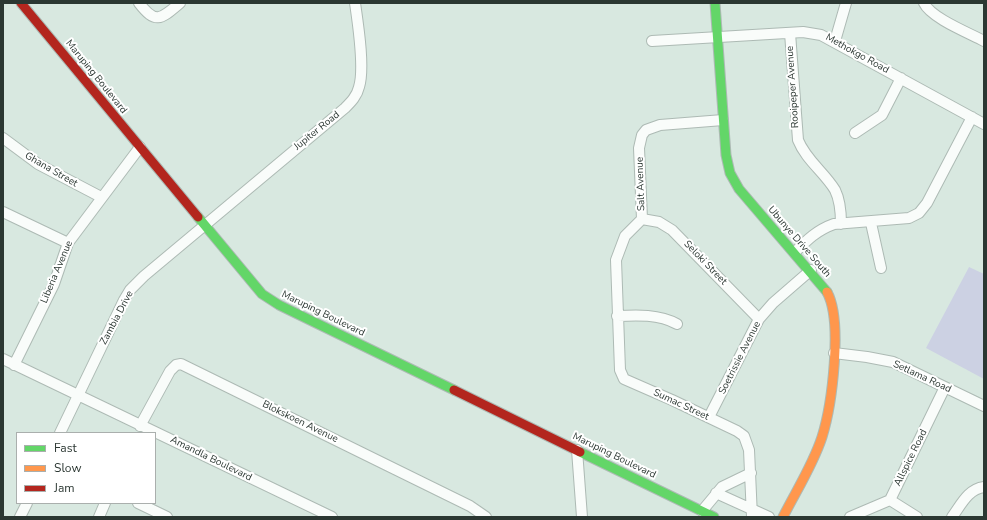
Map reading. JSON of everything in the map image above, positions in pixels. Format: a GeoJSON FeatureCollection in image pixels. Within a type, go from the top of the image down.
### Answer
{"type":"FeatureCollection","features":[{"type":"Feature","properties":{"kind":"street","name":"Maruping Boulevard"},"geometry":{"type":"LineString","coordinates":[[21,3],[258,290],[268,298],[714,517]]}},
{"type":"Feature","properties":{"kind":"street"},"geometry":{"type":"LineString","coordinates":[[139,3],[151,16],[159,18],[164,16],[180,3]]}},
{"type":"Feature","properties":{"kind":"street","name":"Jupiter Road"},"geometry":{"type":"LineString","coordinates":[[204,225],[345,108],[353,99],[359,87],[361,73],[355,3]]}},
{"type":"Feature","properties":{"kind":"street","name":"Ubunye Drive South"},"geometry":{"type":"LineString","coordinates":[[715,3],[726,155],[733,181],[811,270],[827,291],[833,306],[835,324],[834,353],[827,417],[822,438],[783,517]]}},
{"type":"Feature","properties":{"kind":"street"},"geometry":{"type":"LineString","coordinates":[[835,41],[846,3]]}},
{"type":"Feature","properties":{"kind":"street"},"geometry":{"type":"LineString","coordinates":[[924,3],[926,8],[936,15],[984,41]]}},
{"type":"Feature","properties":{"kind":"street","name":"Rooipeper Avenue"},"geometry":{"type":"LineString","coordinates":[[790,33],[798,140],[806,156],[835,190],[839,199],[841,224]]}},
{"type":"Feature","properties":{"kind":"street","name":"Methokgo Road"},"geometry":{"type":"LineString","coordinates":[[652,41],[813,33],[835,41],[984,124]]}},
{"type":"Feature","properties":{"kind":"street"},"geometry":{"type":"LineString","coordinates":[[855,133],[882,115],[900,78]]}},
{"type":"Feature","properties":{"kind":"street"},"geometry":{"type":"LineString","coordinates":[[795,252],[819,230],[830,226],[909,218],[914,216],[923,209],[972,117]]}},
{"type":"Feature","properties":{"kind":"street","name":"Salt Avenue"},"geometry":{"type":"LineString","coordinates":[[624,379],[620,370],[615,267],[618,252],[626,236],[642,219],[639,148],[642,135],[646,130],[660,125],[723,120]]}},
{"type":"Feature","properties":{"kind":"street","name":"Ghana Street"},"geometry":{"type":"LineString","coordinates":[[3,138],[38,164],[101,197]]}},
{"type":"Feature","properties":{"kind":"street","name":"Liberia Avenue"},"geometry":{"type":"LineString","coordinates":[[14,365],[54,284],[68,243],[140,147]]}},
{"type":"Feature","properties":{"kind":"street"},"geometry":{"type":"LineString","coordinates":[[3,212],[68,243]]}},
{"type":"Feature","properties":{"kind":"street","name":"Seloki Street"},"geometry":{"type":"LineString","coordinates":[[642,219],[659,222],[672,230],[759,319]]}},
{"type":"Feature","properties":{"kind":"street"},"geometry":{"type":"LineString","coordinates":[[871,222],[881,268]]}},
{"type":"Feature","properties":{"kind":"street","name":"Zambia Drive"},"geometry":{"type":"LineString","coordinates":[[60,432],[130,290],[204,225]]}},
{"type":"Feature","properties":{"kind":"street","name":"Soetrissie Avenue"},"geometry":{"type":"LineString","coordinates":[[709,418],[759,319],[773,303],[811,270]]}},
{"type":"Feature","properties":{"kind":"street"},"geometry":{"type":"LineString","coordinates":[[617,316],[631,315],[658,317],[668,319],[677,324]]}},
{"type":"Feature","properties":{"kind":"street","name":"Setlama Road"},"geometry":{"type":"LineString","coordinates":[[834,353],[893,362],[984,406]]}},
{"type":"Feature","properties":{"kind":"street","name":"Amandla Boulevard"},"geometry":{"type":"LineString","coordinates":[[3,359],[153,432]]}},
{"type":"Feature","properties":{"kind":"street","name":"Blokskoen Avenue"},"geometry":{"type":"LineString","coordinates":[[140,426],[170,371],[176,365],[181,364],[470,506],[486,517]]}},
{"type":"Feature","properties":{"kind":"street","name":"Sumac Street"},"geometry":{"type":"LineString","coordinates":[[624,379],[737,431],[744,436],[747,442],[751,473]]}},
{"type":"Feature","properties":{"kind":"street","name":"Allspice Road"},"geometry":{"type":"LineString","coordinates":[[890,500],[945,387]]}},
{"type":"Feature","properties":{"kind":"street","name":"Amandla Boulevard"},"geometry":{"type":"LineString","coordinates":[[156,434],[332,517]]}},
{"type":"Feature","properties":{"kind":"street"},"geometry":{"type":"LineString","coordinates":[[577,450],[582,517]]}},
{"type":"Feature","properties":{"kind":"street"},"geometry":{"type":"LineString","coordinates":[[702,511],[722,487],[751,473],[752,514]]}},
{"type":"Feature","properties":{"kind":"street"},"geometry":{"type":"LineString","coordinates":[[952,517],[967,496],[978,488],[984,487]]}},
{"type":"Feature","properties":{"kind":"street"},"geometry":{"type":"LineString","coordinates":[[716,493],[752,514],[769,517]]}},
{"type":"Feature","properties":{"kind":"street"},"geometry":{"type":"LineString","coordinates":[[850,517],[890,500],[918,517]]}},
{"type":"Feature","properties":{"kind":"street"},"geometry":{"type":"LineString","coordinates":[[20,517],[26,504]]}},
{"type":"Feature","properties":{"kind":"street"},"geometry":{"type":"LineString","coordinates":[[99,517],[105,504]]}},
{"type":"Feature","properties":{"kind":"street"},"geometry":{"type":"LineString","coordinates":[[140,504],[167,517]]}},
{"type":"Feature","properties":{"kind":"shaded area"},"geometry":{"type":"Polygon","coordinates":[[[969,267],[984,274],[984,379],[926,348],[969,267]]]}},
{"type":"Feature","properties":{"kind":"traffic: fast"},"geometry":{"type":"LineString","coordinates":[[715,3],[726,155],[730,173],[739,189],[827,292]]}},
{"type":"Feature","properties":{"kind":"traffic: fast"},"geometry":{"type":"LineString","coordinates":[[198,217],[262,294],[279,305],[454,390]]}},
{"type":"Feature","properties":{"kind":"traffic: fast"},"geometry":{"type":"LineString","coordinates":[[580,452],[714,517]]}},
{"type":"Feature","properties":{"kind":"traffic: slow"},"geometry":{"type":"LineString","coordinates":[[783,517],[809,468],[822,437],[826,423],[832,385],[835,342],[832,305],[827,292]]}},
{"type":"Feature","properties":{"kind":"traffic: jam"},"geometry":{"type":"LineString","coordinates":[[21,3],[198,217]]}},
{"type":"Feature","properties":{"kind":"traffic: jam"},"geometry":{"type":"LineString","coordinates":[[454,390],[580,452]]}}]}
